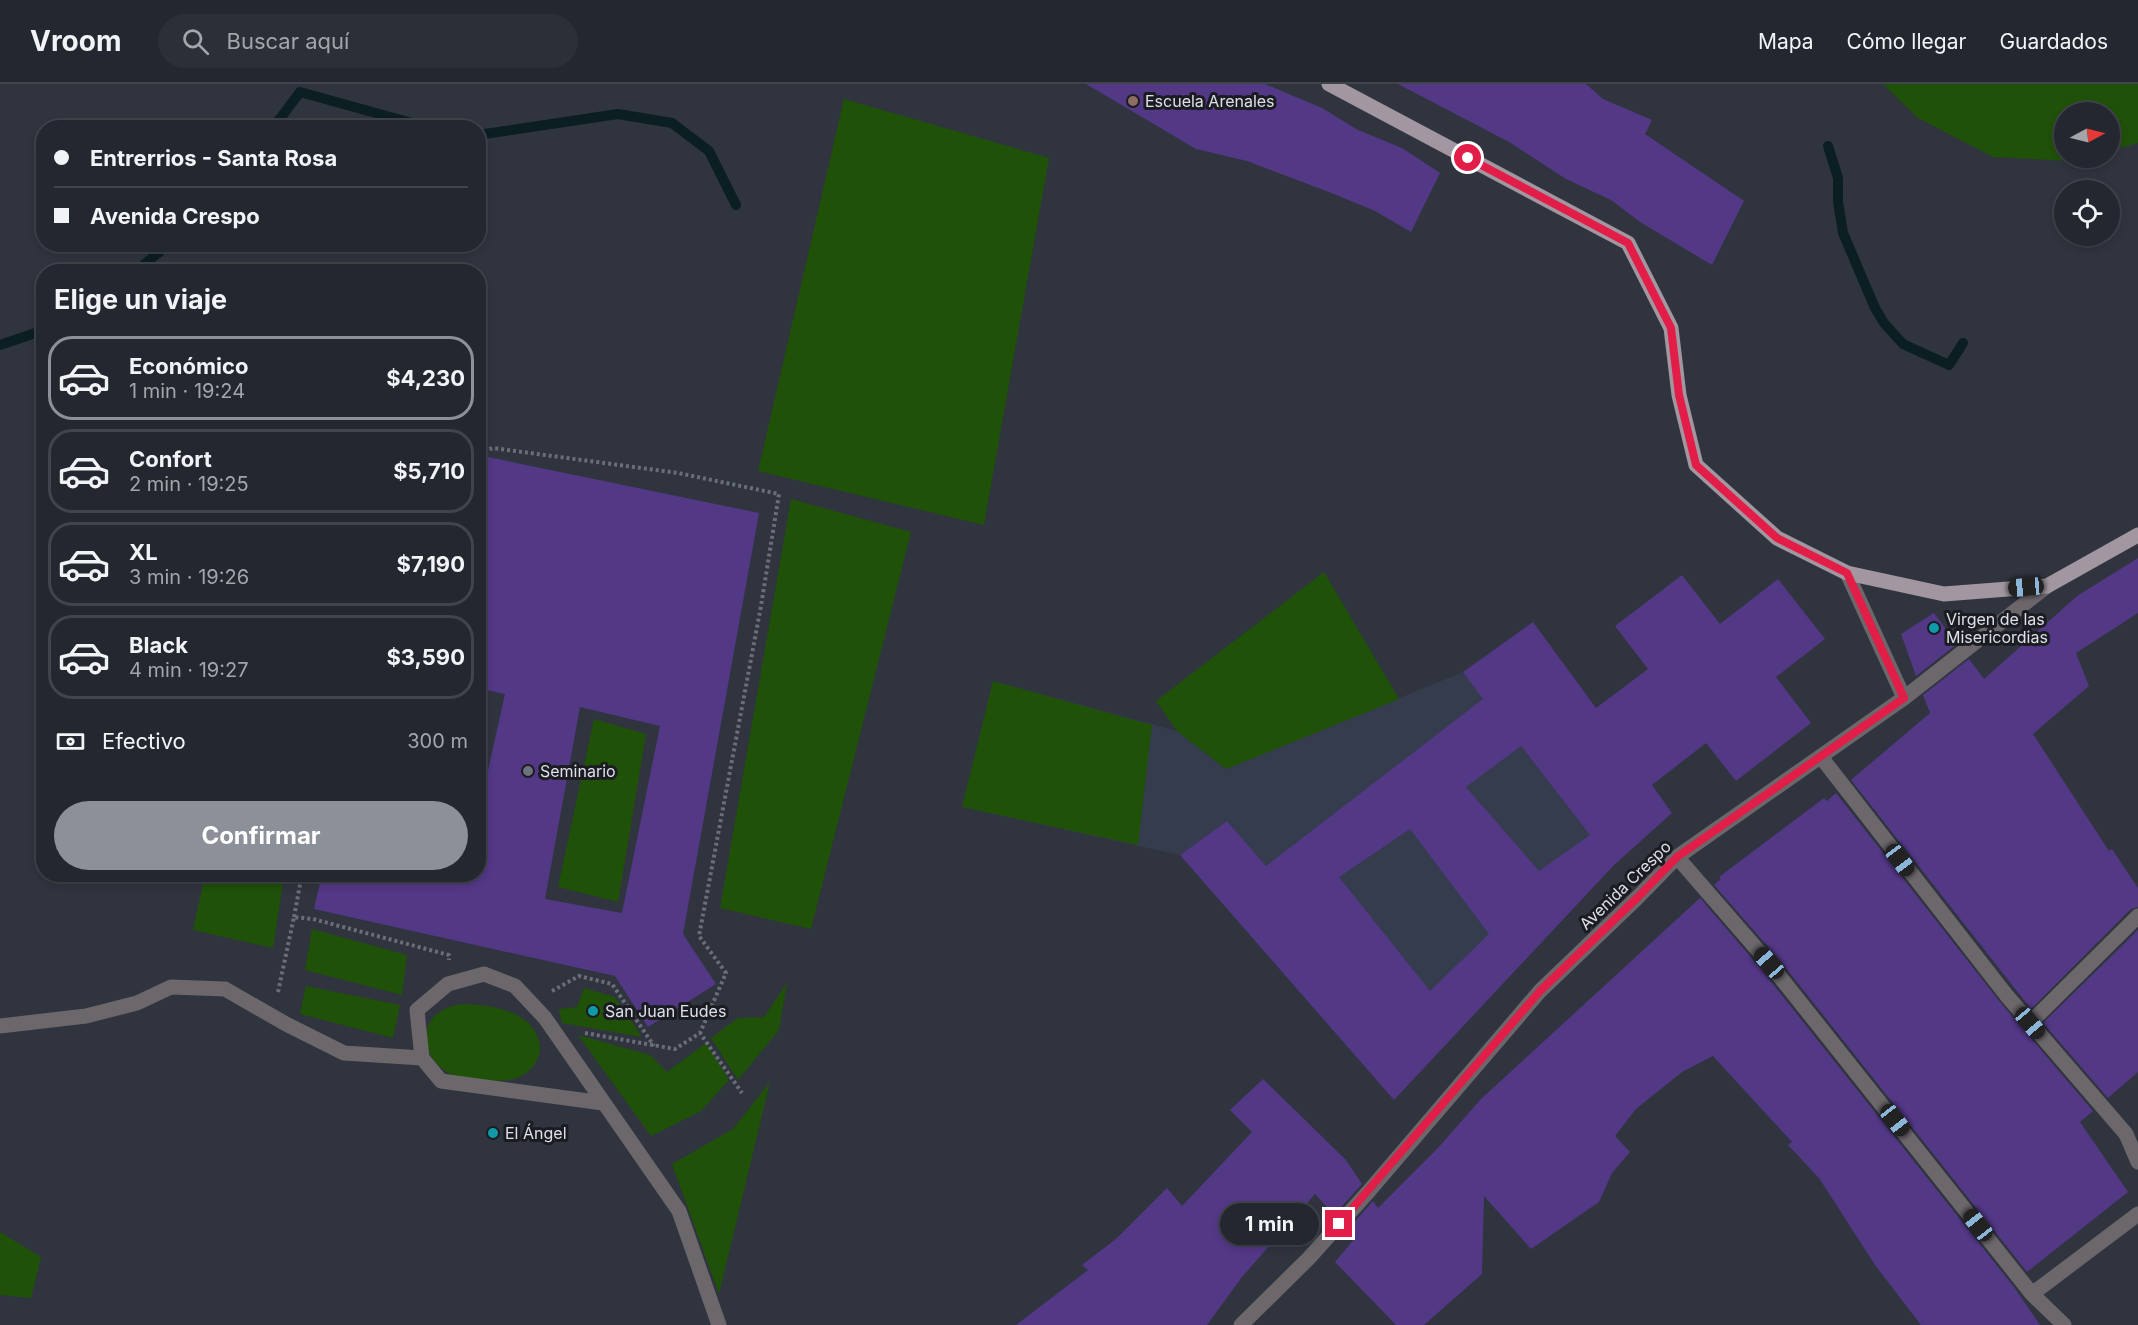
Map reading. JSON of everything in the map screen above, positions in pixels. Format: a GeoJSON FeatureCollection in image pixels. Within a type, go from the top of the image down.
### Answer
{"type":"FeatureCollection","features":[{"type":"Feature","properties":{"kind":"main road"},"geometry":{"type":"LineString","coordinates":[[1329,84],[1628,243],[1671,328],[1679,395],[1696,465],[1777,538],[1847,573],[1944,594],[2047,586]]}},
{"type":"Feature","properties":{"kind":"main road","name":"Avenida Crespo"},"geometry":{"type":"LineString","coordinates":[[2047,586],[2138,534]]}},
{"type":"Feature","properties":{"kind":"street"},"geometry":{"type":"LineString","coordinates":[[1847,573],[1904,698]]}},
{"type":"Feature","properties":{"kind":"street","name":"Avenida Crespo"},"geometry":{"type":"LineString","coordinates":[[1241,1325],[1309,1258],[1361,1200],[1540,991],[1677,857],[1904,698],[2047,586]]}},
{"type":"Feature","properties":{"kind":"street"},"geometry":{"type":"LineString","coordinates":[[1821,757],[2030,1023],[2126,1134],[2138,1162]]}},
{"type":"Feature","properties":{"kind":"street"},"geometry":{"type":"LineString","coordinates":[[1677,857],[1769,963],[2032,1294],[2064,1325]]}},
{"type":"Feature","properties":{"kind":"street"},"geometry":{"type":"LineString","coordinates":[[2030,1023],[2138,916]]}},
{"type":"Feature","properties":{"kind":"street"},"geometry":{"type":"LineString","coordinates":[[603,1103],[441,1081],[422,1058],[417,1010],[448,984],[484,975],[515,986],[551,1026],[679,1211],[719,1325]]}},
{"type":"Feature","properties":{"kind":"street"},"geometry":{"type":"LineString","coordinates":[[0,1026],[86,1016],[137,1003],[171,987],[225,989],[344,1053],[422,1058]]}},
{"type":"Feature","properties":{"kind":"street"},"geometry":{"type":"LineString","coordinates":[[2032,1294],[2138,1214]]}},
{"type":"Feature","properties":{"kind":"path"},"geometry":{"type":"LineString","coordinates":[[486,450],[493,447],[678,473],[779,494],[761,606],[699,936],[726,974],[700,1033],[675,1049],[551,1026]]}},
{"type":"Feature","properties":{"kind":"path"},"geometry":{"type":"LineString","coordinates":[[272,1016],[301,882]]}},
{"type":"Feature","properties":{"kind":"path"},"geometry":{"type":"LineString","coordinates":[[294,917],[314,919],[449,955],[448,984]]}},
{"type":"Feature","properties":{"kind":"path"},"geometry":{"type":"LineString","coordinates":[[515,986],[552,991],[579,976],[612,984],[654,1046]]}},
{"type":"Feature","properties":{"kind":"path"},"geometry":{"type":"LineString","coordinates":[[700,1033],[742,1093]]}},
{"type":"Feature","properties":{"kind":"shaded area"},"geometry":{"type":"Polygon","coordinates":[[[1463,672],[1614,865],[1431,1059],[1227,821],[1180,855],[962,807],[993,681],[1177,731],[1226,769],[1463,672]]]}},
{"type":"Feature","properties":{"kind":"green space"},"geometry":{"type":"Polygon","coordinates":[[[1883,84],[2138,84],[2138,143],[2120,148],[2120,102],[2054,102],[2054,160],[1993,157],[1918,118],[1883,84]]]}},
{"type":"Feature","properties":{"kind":"green space"},"geometry":{"type":"Polygon","coordinates":[[[844,99],[1049,158],[984,525],[758,471],[844,99]]]}},
{"type":"Feature","properties":{"kind":"green space"},"geometry":{"type":"Polygon","coordinates":[[[791,499],[911,532],[811,929],[720,908],[791,499]]]}},
{"type":"Feature","properties":{"kind":"green space"},"geometry":{"type":"Polygon","coordinates":[[[1324,572],[1399,699],[1226,769],[1177,731],[1156,701],[1324,572]]]}},
{"type":"Feature","properties":{"kind":"green space"},"geometry":{"type":"Polygon","coordinates":[[[993,681],[1152,725],[1138,845],[962,807],[993,681]]]}},
{"type":"Feature","properties":{"kind":"green space"},"geometry":{"type":"Polygon","coordinates":[[[594,719],[646,734],[618,902],[558,887],[594,719]]]}},
{"type":"Feature","properties":{"kind":"green space"},"geometry":{"type":"Polygon","coordinates":[[[203,882],[283,882],[273,948],[193,930],[203,882]]]}},
{"type":"Feature","properties":{"kind":"green space"},"geometry":{"type":"Polygon","coordinates":[[[312,929],[407,955],[402,995],[305,970],[312,929]]]}},
{"type":"Feature","properties":{"kind":"green space"},"geometry":{"type":"Polygon","coordinates":[[[787,983],[779,1030],[738,1080],[711,1038],[738,1018],[764,1017],[787,983]]]}},
{"type":"Feature","properties":{"kind":"green space"},"geometry":{"type":"Polygon","coordinates":[[[306,986],[400,1005],[393,1038],[300,1014],[306,986]]]}},
{"type":"Feature","properties":{"kind":"green space"},"geometry":{"type":"Polygon","coordinates":[[[584,988],[615,997],[642,1037],[562,1023],[559,1009],[577,1007],[584,988]]]}},
{"type":"Feature","properties":{"kind":"green space"},"geometry":{"type":"Polygon","coordinates":[[[463,1004],[496,1008],[517,1015],[526,1021],[538,1038],[540,1052],[532,1068],[526,1074],[502,1081],[459,1078],[441,1068],[432,1058],[427,1046],[426,1035],[429,1024],[436,1015],[447,1008],[463,1004]]]}},
{"type":"Feature","properties":{"kind":"green space"},"geometry":{"type":"Polygon","coordinates":[[[578,1035],[650,1055],[667,1072],[706,1043],[729,1080],[701,1111],[651,1136],[578,1035]]]}},
{"type":"Feature","properties":{"kind":"green space"},"geometry":{"type":"Polygon","coordinates":[[[770,1082],[719,1294],[672,1164],[733,1129],[770,1082]]]}},
{"type":"Feature","properties":{"kind":"green space"},"geometry":{"type":"Polygon","coordinates":[[[0,1232],[41,1257],[31,1298],[0,1295],[0,1232]]]}},
{"type":"Feature","properties":{"kind":"building"},"geometry":{"type":"Polygon","coordinates":[[[1086,84],[1265,84],[1322,108],[1358,130],[1402,148],[1440,173],[1411,232],[1375,211],[1334,194],[1247,161],[1196,149],[1086,84]]]}},
{"type":"Feature","properties":{"kind":"building"},"geometry":{"type":"Polygon","coordinates":[[[1398,84],[1586,84],[1603,99],[1652,120],[1645,134],[1744,201],[1712,265],[1640,222],[1611,200],[1566,179],[1509,142],[1398,84]]]}},
{"type":"Feature","properties":{"kind":"building","name":"Seminario"},"geometry":{"type":"Polygon","coordinates":[[[486,457],[759,513],[683,934],[716,984],[648,1027],[615,976],[314,909],[320,882],[486,882],[486,780],[505,694],[486,690],[486,457]],[[580,707],[545,899],[622,913],[660,726],[580,707]]]}},
{"type":"Feature","properties":{"kind":"building"},"geometry":{"type":"Polygon","coordinates":[[[2138,558],[2138,613],[2076,653],[2089,686],[2033,734],[2109,851],[2112,849],[2138,888],[2138,907],[2131,909],[2031,1009],[1851,780],[1930,713],[1923,695],[1969,659],[1984,679],[2077,596],[2138,558]]]}},
{"type":"Feature","properties":{"kind":"building"},"geometry":{"type":"Polygon","coordinates":[[[1682,575],[1720,624],[1778,579],[1825,639],[1776,677],[1811,723],[1736,781],[1706,743],[1652,785],[1672,813],[1614,865],[1394,1100],[1180,855],[1227,821],[1266,866],[1483,699],[1463,672],[1533,622],[1596,708],[1648,669],[1615,626],[1682,575]],[[1521,746],[1466,787],[1539,871],[1590,835],[1521,746]],[[1410,829],[1339,877],[1430,991],[1489,934],[1410,829]]]}},
{"type":"Feature","properties":{"kind":"building"},"geometry":{"type":"Polygon","coordinates":[[[1934,613],[1957,644],[1916,676],[1901,634],[1934,613]]]}},
{"type":"Feature","properties":{"kind":"building"},"geometry":{"type":"Polygon","coordinates":[[[1836,793],[2000,1002],[2093,1111],[2080,1122],[2128,1192],[2027,1272],[1777,957],[1714,885],[1721,879],[1719,877],[1824,798],[1827,801],[1836,793]]]}},
{"type":"Feature","properties":{"kind":"building"},"geometry":{"type":"Polygon","coordinates":[[[1700,898],[1761,969],[2014,1287],[2040,1325],[1921,1325],[1875,1265],[1819,1178],[1788,1145],[1792,1142],[1713,1056],[1682,1072],[1636,1109],[1615,1136],[1630,1152],[1612,1173],[1599,1202],[1531,1249],[1484,1196],[1482,1274],[1424,1325],[1396,1325],[1335,1262],[1356,1237],[1348,1229],[1373,1201],[1378,1208],[1437,1149],[1481,1099],[1700,898]]]}},
{"type":"Feature","properties":{"kind":"building"},"geometry":{"type":"Polygon","coordinates":[[[2138,930],[2138,1072],[2108,1098],[2043,1023],[2138,930]]]}},
{"type":"Feature","properties":{"kind":"building"},"geometry":{"type":"Polygon","coordinates":[[[1263,1079],[1346,1160],[1362,1184],[1334,1215],[1315,1194],[1242,1277],[1207,1325],[1016,1325],[1088,1270],[1082,1265],[1117,1238],[1167,1188],[1182,1206],[1252,1132],[1230,1110],[1263,1079]]]}},
{"type":"Feature","properties":{"kind":"waterway"},"geometry":{"type":"LineString","coordinates":[[279,120],[300,92],[401,120]]}},
{"type":"Feature","properties":{"kind":"waterway"},"geometry":{"type":"LineString","coordinates":[[486,134],[618,114],[672,123],[709,151],[736,205]]}},
{"type":"Feature","properties":{"kind":"waterway"},"geometry":{"type":"LineString","coordinates":[[1828,146],[1838,178],[1838,202],[1843,233],[1875,308],[1884,323],[1903,344],[1949,365],[1963,343]]}},
{"type":"Feature","properties":{"kind":"waterway"},"geometry":{"type":"LineString","coordinates":[[145,264],[159,252]]}},
{"type":"Feature","properties":{"kind":"waterway"},"geometry":{"type":"LineString","coordinates":[[0,345],[36,333]]}},
{"type":"Feature","properties":{"kind":"place","name":"Escuela Arenales"},"geometry":{"type":"Point","coordinates":[1133,101]}},
{"type":"Feature","properties":{"kind":"place","name":"Virgen de las Misericordias"},"geometry":{"type":"Point","coordinates":[1934,628]}},
{"type":"Feature","properties":{"kind":"place","name":"Seminario"},"geometry":{"type":"Point","coordinates":[528,771]}},
{"type":"Feature","properties":{"kind":"place","name":"San Juan Eudes"},"geometry":{"type":"Point","coordinates":[593,1011]}},
{"type":"Feature","properties":{"kind":"place","name":"El Ángel"},"geometry":{"type":"Point","coordinates":[493,1133]}},
{"type":"Feature","properties":{"kind":"route"},"geometry":{"type":"LineString","coordinates":[[1339,1224],[1540,991],[1677,857],[1904,698],[1847,573],[1777,538],[1696,465],[1679,395],[1671,328],[1628,243],[1468,158]]}}]}
